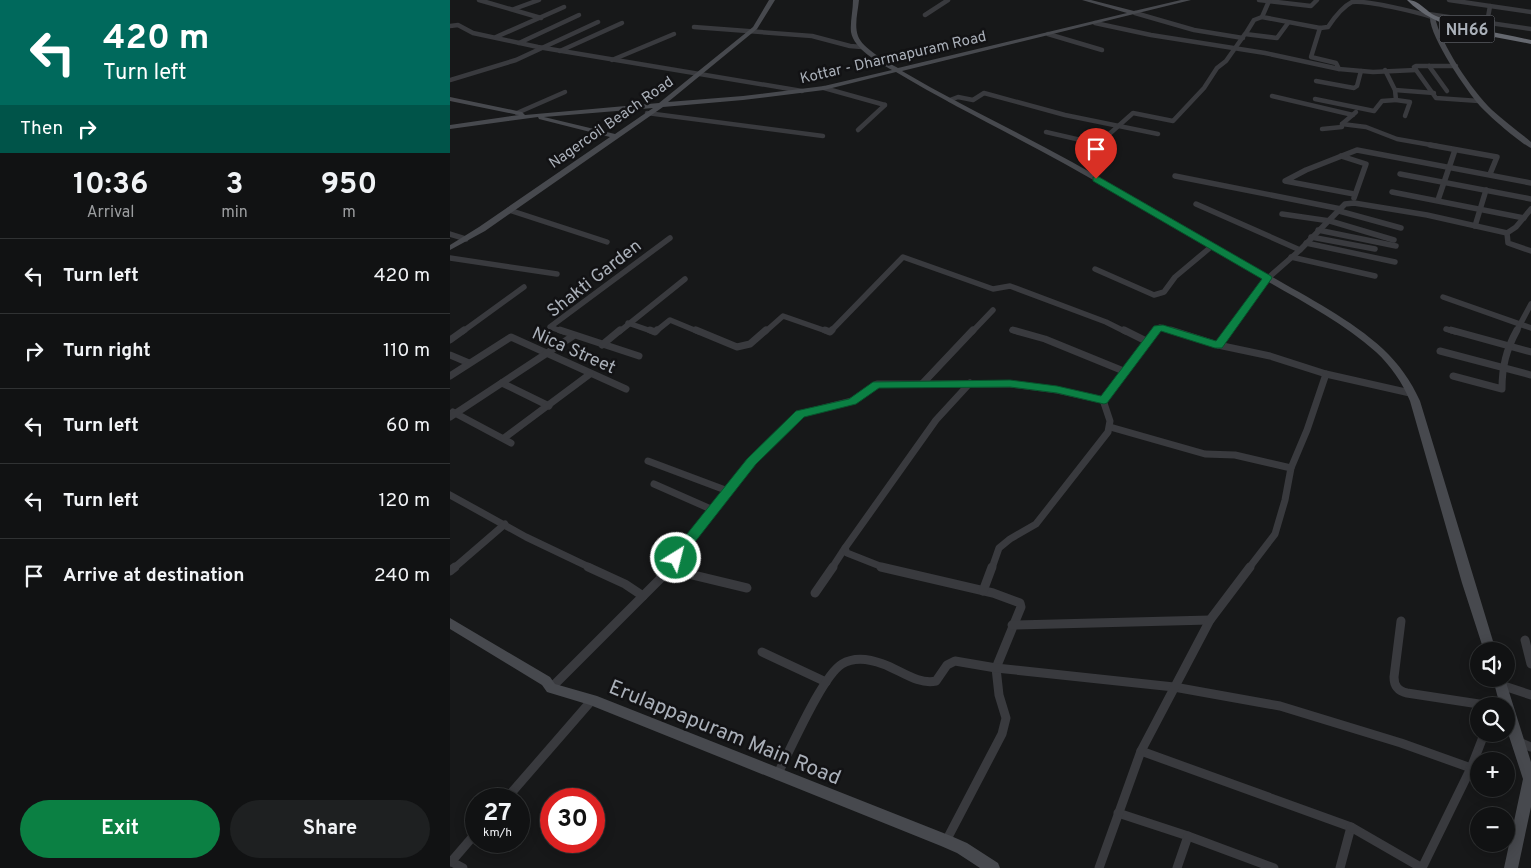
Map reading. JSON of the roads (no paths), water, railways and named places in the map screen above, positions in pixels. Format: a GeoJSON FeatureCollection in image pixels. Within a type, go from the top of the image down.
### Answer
{"type":"FeatureCollection","features":[{"type":"Feature","properties":{"kind":"highway","name":"NH66"},"geometry":{"type":"LineString","coordinates":[[1410,0],[1430,15],[1469,29],[1531,42]]}},
{"type":"Feature","properties":{"kind":"street"},"geometry":{"type":"LineString","coordinates":[[479,0],[541,18]]}},
{"type":"Feature","properties":{"kind":"street"},"geometry":{"type":"LineString","coordinates":[[514,10],[539,0]]}},
{"type":"Feature","properties":{"kind":"street","name":"Nagercoil Beach Road"},"geometry":{"type":"LineString","coordinates":[[450,248],[509,210],[660,105],[755,28],[772,0]]}},
{"type":"Feature","properties":{"kind":"street"},"geometry":{"type":"LineString","coordinates":[[856,0],[854,35],[856,41],[862,47],[897,70],[1063,160],[1268,278],[1375,346],[1395,366],[1410,393],[1421,421],[1476,614],[1487,642]]}},
{"type":"Feature","properties":{"kind":"street"},"geometry":{"type":"LineString","coordinates":[[925,15],[948,0]]}},
{"type":"Feature","properties":{"kind":"street"},"geometry":{"type":"LineString","coordinates":[[1085,0],[1194,30],[1243,38]]}},
{"type":"Feature","properties":{"kind":"street","name":"Kottar - Dharmapuram Road"},"geometry":{"type":"LineString","coordinates":[[450,127],[530,116],[824,88],[1188,0]]}},
{"type":"Feature","properties":{"kind":"street"},"geometry":{"type":"LineString","coordinates":[[1258,0],[1311,6],[1317,0]]}},
{"type":"Feature","properties":{"kind":"street"},"geometry":{"type":"LineString","coordinates":[[1046,132],[1098,144],[1134,112],[1173,121],[1204,88],[1217,68],[1237,48],[1254,20],[1262,17],[1320,28],[1328,27],[1335,17],[1355,0],[1373,1],[1430,15],[1531,29]]}},
{"type":"Feature","properties":{"kind":"street"},"geometry":{"type":"LineString","coordinates":[[1449,0],[1531,12]]}},
{"type":"Feature","properties":{"kind":"street"},"geometry":{"type":"LineString","coordinates":[[1262,17],[1269,1]]}},
{"type":"Feature","properties":{"kind":"street"},"geometry":{"type":"LineString","coordinates":[[1488,23],[1490,6]]}},
{"type":"Feature","properties":{"kind":"street"},"geometry":{"type":"LineString","coordinates":[[496,37],[564,7]]}},
{"type":"Feature","properties":{"kind":"street"},"geometry":{"type":"LineString","coordinates":[[518,43],[579,15]]}},
{"type":"Feature","properties":{"kind":"street"},"geometry":{"type":"LineString","coordinates":[[1430,15],[1456,66],[1479,101],[1531,146]]}},
{"type":"Feature","properties":{"kind":"street"},"geometry":{"type":"LineString","coordinates":[[450,80],[516,60],[598,22]]}},
{"type":"Feature","properties":{"kind":"street"},"geometry":{"type":"LineString","coordinates":[[560,51],[622,23]]}},
{"type":"Feature","properties":{"kind":"street"},"geometry":{"type":"LineString","coordinates":[[1095,23],[1151,35],[1237,48],[1340,69],[1361,71],[1416,70]]}},
{"type":"Feature","properties":{"kind":"street"},"geometry":{"type":"LineString","coordinates":[[1246,33],[1277,38],[1288,23]]}},
{"type":"Feature","properties":{"kind":"street"},"geometry":{"type":"LineString","coordinates":[[450,26],[458,25],[473,32],[560,51],[803,91]]}},
{"type":"Feature","properties":{"kind":"street"},"geometry":{"type":"LineString","coordinates":[[694,27],[812,36],[862,47]]}},
{"type":"Feature","properties":{"kind":"street"},"geometry":{"type":"LineString","coordinates":[[1320,28],[1311,57],[1336,63],[1340,69]]}},
{"type":"Feature","properties":{"kind":"street"},"geometry":{"type":"LineString","coordinates":[[612,60],[674,34]]}},
{"type":"Feature","properties":{"kind":"street"},"geometry":{"type":"LineString","coordinates":[[1048,34],[1102,50]]}},
{"type":"Feature","properties":{"kind":"street"},"geometry":{"type":"LineString","coordinates":[[1428,66],[1447,91]]}},
{"type":"Feature","properties":{"kind":"street"},"geometry":{"type":"LineString","coordinates":[[1456,66],[1414,67],[1436,98],[1479,101]]}},
{"type":"Feature","properties":{"kind":"street"},"geometry":{"type":"LineString","coordinates":[[1385,70],[1395,90],[1396,100]]}},
{"type":"Feature","properties":{"kind":"street"},"geometry":{"type":"LineString","coordinates":[[1316,81],[1354,88],[1361,71]]}},
{"type":"Feature","properties":{"kind":"street"},"geometry":{"type":"LineString","coordinates":[[824,88],[885,105],[858,130]]}},
{"type":"Feature","properties":{"kind":"street"},"geometry":{"type":"LineString","coordinates":[[1395,90],[1434,93]]}},
{"type":"Feature","properties":{"kind":"street"},"geometry":{"type":"LineString","coordinates":[[517,113],[564,92]]}},
{"type":"Feature","properties":{"kind":"street"},"geometry":{"type":"LineString","coordinates":[[950,100],[958,97],[972,100],[983,93],[1026,103],[1065,116],[1158,134]]}},
{"type":"Feature","properties":{"kind":"street"},"geometry":{"type":"LineString","coordinates":[[1272,96],[1353,115]]}},
{"type":"Feature","properties":{"kind":"street"},"geometry":{"type":"LineString","coordinates":[[450,99],[615,136]]}},
{"type":"Feature","properties":{"kind":"street"},"geometry":{"type":"LineString","coordinates":[[1314,99],[1372,111],[1382,100],[1410,102],[1405,116]]}},
{"type":"Feature","properties":{"kind":"street"},"geometry":{"type":"LineString","coordinates":[[1322,129],[1342,127],[1342,124],[1359,109]]}},
{"type":"Feature","properties":{"kind":"street"},"geometry":{"type":"LineString","coordinates":[[646,114],[823,136]]}},
{"type":"Feature","properties":{"kind":"street"},"geometry":{"type":"LineString","coordinates":[[1342,124],[1366,128],[1397,139],[1497,157],[1490,174]]}},
{"type":"Feature","properties":{"kind":"street"},"geometry":{"type":"LineString","coordinates":[[1438,200],[1442,182],[1455,150]]}},
{"type":"Feature","properties":{"kind":"street"},"geometry":{"type":"LineString","coordinates":[[1354,194],[1286,182],[1306,170],[1352,151],[1366,151],[1531,183]]}},
{"type":"Feature","properties":{"kind":"street"},"geometry":{"type":"LineString","coordinates":[[1341,156],[1366,164],[1354,194],[1354,203]]}},
{"type":"Feature","properties":{"kind":"street"},"geometry":{"type":"LineString","coordinates":[[1400,174],[1531,199]]}},
{"type":"Feature","properties":{"kind":"street"},"geometry":{"type":"LineString","coordinates":[[1175,176],[1340,210],[1401,228]]}},
{"type":"Feature","properties":{"kind":"street"},"geometry":{"type":"LineString","coordinates":[[1474,226],[1478,209],[1486,190]]}},
{"type":"Feature","properties":{"kind":"street"},"geometry":{"type":"LineString","coordinates":[[1392,192],[1524,218]]}},
{"type":"Feature","properties":{"kind":"street"},"geometry":{"type":"LineString","coordinates":[[1218,345],[1268,278],[1300,250],[1318,230],[1330,222],[1345,204],[1354,203],[1427,215],[1507,233]]}},
{"type":"Feature","properties":{"kind":"street"},"geometry":{"type":"LineString","coordinates":[[1196,204],[1300,250]]}},
{"type":"Feature","properties":{"kind":"street"},"geometry":{"type":"LineString","coordinates":[[509,210],[607,242]]}},
{"type":"Feature","properties":{"kind":"street"},"geometry":{"type":"LineString","coordinates":[[1507,233],[1531,210]]}},
{"type":"Feature","properties":{"kind":"street"},"geometry":{"type":"LineString","coordinates":[[1282,214],[1330,222],[1395,243],[1318,230]]}},
{"type":"Feature","properties":{"kind":"street"},"geometry":{"type":"LineString","coordinates":[[1507,233],[1508,243],[1531,251]]}},
{"type":"Feature","properties":{"kind":"street"},"geometry":{"type":"LineString","coordinates":[[450,234],[466,239]]}},
{"type":"Feature","properties":{"kind":"street"},"geometry":{"type":"LineString","coordinates":[[1311,237],[1375,249]]}},
{"type":"Feature","properties":{"kind":"street","name":"Shakti Garden"},"geometry":{"type":"LineString","coordinates":[[573,336],[550,327],[611,284],[670,238]]}},
{"type":"Feature","properties":{"kind":"street"},"geometry":{"type":"LineString","coordinates":[[1306,243],[1394,262]]}},
{"type":"Feature","properties":{"kind":"street"},"geometry":{"type":"LineString","coordinates":[[1095,270],[1154,295],[1164,292],[1176,277],[1212,246]]}},
{"type":"Feature","properties":{"kind":"street"},"geometry":{"type":"LineString","coordinates":[[628,323],[656,332],[670,320],[737,347],[750,344],[782,316],[830,332],[903,257],[993,289],[1010,286],[1106,322],[1148,342]]}},
{"type":"Feature","properties":{"kind":"street"},"geometry":{"type":"LineString","coordinates":[[1291,257],[1375,276]]}},
{"type":"Feature","properties":{"kind":"street"},"geometry":{"type":"LineString","coordinates":[[450,258],[557,274]]}},
{"type":"Feature","properties":{"kind":"street"},"geometry":{"type":"LineString","coordinates":[[602,345],[685,279]]}},
{"type":"Feature","properties":{"kind":"street"},"geometry":{"type":"LineString","coordinates":[[450,340],[511,298],[524,286]]}},
{"type":"Feature","properties":{"kind":"street"},"geometry":{"type":"LineString","coordinates":[[1443,298],[1531,328]]}},
{"type":"Feature","properties":{"kind":"street"},"geometry":{"type":"LineString","coordinates":[[1453,376],[1502,389],[1502,368],[1508,346],[1518,324],[1531,304]]}},
{"type":"Feature","properties":{"kind":"street"},"geometry":{"type":"LineString","coordinates":[[922,384],[993,310]]}},
{"type":"Feature","properties":{"kind":"street"},"geometry":{"type":"LineString","coordinates":[[1104,400],[1160,327],[1218,345],[1270,356],[1326,374],[1410,393]]}},
{"type":"Feature","properties":{"kind":"street"},"geometry":{"type":"LineString","coordinates":[[1446,329],[1531,352]]}},
{"type":"Feature","properties":{"kind":"street"},"geometry":{"type":"LineString","coordinates":[[1012,330],[1045,339],[1126,372]]}},
{"type":"Feature","properties":{"kind":"street"},"geometry":{"type":"LineString","coordinates":[[452,414],[573,336],[639,356]]}},
{"type":"Feature","properties":{"kind":"street","name":"Nica Street"},"geometry":{"type":"LineString","coordinates":[[469,363],[511,338],[626,389]]}},
{"type":"Feature","properties":{"kind":"street"},"geometry":{"type":"LineString","coordinates":[[1440,351],[1531,375]]}},
{"type":"Feature","properties":{"kind":"street"},"geometry":{"type":"LineString","coordinates":[[450,354],[469,363]]}},
{"type":"Feature","properties":{"kind":"street"},"geometry":{"type":"LineString","coordinates":[[450,376],[469,363]]}},
{"type":"Feature","properties":{"kind":"street"},"geometry":{"type":"LineString","coordinates":[[504,438],[550,406],[590,374]]}},
{"type":"Feature","properties":{"kind":"street"},"geometry":{"type":"LineString","coordinates":[[1099,868],[1141,751],[1174,687],[1210,620],[1275,534],[1285,500],[1291,468],[1307,430],[1326,374]]}},
{"type":"Feature","properties":{"kind":"street"},"geometry":{"type":"LineString","coordinates":[[815,593],[936,420],[970,382]]}},
{"type":"Feature","properties":{"kind":"street"},"geometry":{"type":"LineString","coordinates":[[551,688],[668,569],[683,547],[752,462],[800,414],[852,402],[877,384],[970,382],[1010,384],[1057,390],[1104,400]]}},
{"type":"Feature","properties":{"kind":"street"},"geometry":{"type":"LineString","coordinates":[[502,383],[550,406]]}},
{"type":"Feature","properties":{"kind":"street"},"geometry":{"type":"LineString","coordinates":[[983,591],[999,548],[1010,539],[1036,524],[1106,435],[1110,427],[1104,400]]}},
{"type":"Feature","properties":{"kind":"street"},"geometry":{"type":"LineString","coordinates":[[452,414],[511,443]]}},
{"type":"Feature","properties":{"kind":"street"},"geometry":{"type":"LineString","coordinates":[[1110,427],[1205,454],[1235,455],[1291,468]]}},
{"type":"Feature","properties":{"kind":"street"},"geometry":{"type":"LineString","coordinates":[[648,461],[728,491]]}},
{"type":"Feature","properties":{"kind":"street"},"geometry":{"type":"LineString","coordinates":[[654,484],[713,510]]}},
{"type":"Feature","properties":{"kind":"street"},"geometry":{"type":"LineString","coordinates":[[450,495],[526,537],[625,584],[643,596]]}},
{"type":"Feature","properties":{"kind":"street"},"geometry":{"type":"LineString","coordinates":[[450,571],[505,524]]}},
{"type":"Feature","properties":{"kind":"street"},"geometry":{"type":"LineString","coordinates":[[845,548],[851,555],[906,574],[983,591],[1020,603],[1021,607],[1012,625],[996,668],[999,695],[1006,718],[1002,734],[946,841]]}},
{"type":"Feature","properties":{"kind":"street"},"geometry":{"type":"LineString","coordinates":[[668,569],[747,588]]}},
{"type":"Feature","properties":{"kind":"street"},"geometry":{"type":"LineString","coordinates":[[1012,625],[1210,620]]}},
{"type":"Feature","properties":{"kind":"street"},"geometry":{"type":"LineString","coordinates":[[1401,621],[1394,686],[1407,693],[1432,695],[1470,702]]}},
{"type":"Feature","properties":{"kind":"street","name":"Erulappapuram Main Road"},"geometry":{"type":"LineString","coordinates":[[450,623],[546,681],[551,688],[592,700],[946,841],[962,848],[993,868]]}},
{"type":"Feature","properties":{"kind":"street"},"geometry":{"type":"LineString","coordinates":[[1525,640],[1531,664]]}},
{"type":"Feature","properties":{"kind":"street"},"geometry":{"type":"LineString","coordinates":[[762,652],[826,682]]}},
{"type":"Feature","properties":{"kind":"street"},"geometry":{"type":"LineString","coordinates":[[777,775],[826,682],[839,666],[849,660],[858,659],[871,660],[926,683],[936,680],[947,665],[955,661],[996,668],[1174,687],[1280,706],[1401,743],[1470,768]]}},
{"type":"Feature","properties":{"kind":"street"},"geometry":{"type":"LineString","coordinates":[[1512,687],[1531,695]]}},
{"type":"Feature","properties":{"kind":"street"},"geometry":{"type":"LineString","coordinates":[[516,788],[592,700]]}},
{"type":"Feature","properties":{"kind":"street"},"geometry":{"type":"LineString","coordinates":[[1511,868],[1530,779],[1525,744],[1515,725]]}},
{"type":"Feature","properties":{"kind":"street"},"geometry":{"type":"LineString","coordinates":[[1141,751],[1351,827],[1422,868],[1470,770]]}},
{"type":"Feature","properties":{"kind":"street"},"geometry":{"type":"LineString","coordinates":[[1118,813],[1188,836],[1274,868]]}},
{"type":"Feature","properties":{"kind":"street"},"geometry":{"type":"LineString","coordinates":[[1340,868],[1351,827]]}},
{"type":"Feature","properties":{"kind":"street"},"geometry":{"type":"LineString","coordinates":[[1177,868],[1188,836]]}},
{"type":"Feature","properties":{"kind":"street"},"geometry":{"type":"LineString","coordinates":[[463,868],[450,862],[465,845]]}}]}
